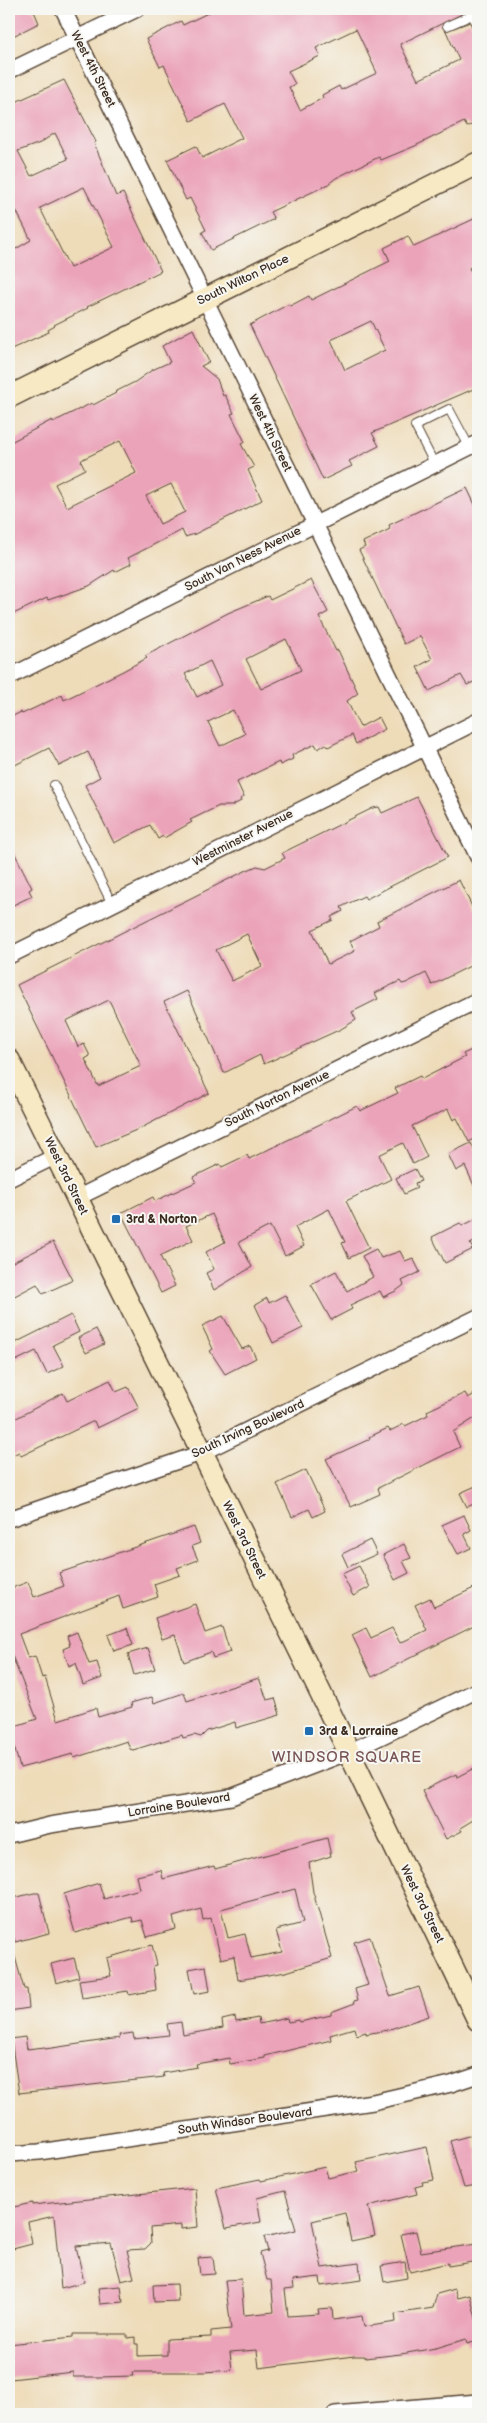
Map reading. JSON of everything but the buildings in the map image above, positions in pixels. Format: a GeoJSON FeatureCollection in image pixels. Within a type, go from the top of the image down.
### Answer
{"type":"FeatureCollection","features":[{"type":"Feature","properties":{"kind":"main road","name":"South Wilton Place"},"geometry":{"type":"LineString","coordinates":[[9,397],[478,163]]}},
{"type":"Feature","properties":{"kind":"main road","name":"West 3rd Street"},"geometry":{"type":"LineString","coordinates":[[9,1060],[349,1752],[478,2020]]}},
{"type":"Feature","properties":{"kind":"street","name":"West 4th Street"},"geometry":{"type":"LineString","coordinates":[[62,9],[132,147],[204,299],[478,857]]}},
{"type":"Feature","properties":{"kind":"street"},"geometry":{"type":"LineString","coordinates":[[9,71],[137,9]]}},
{"type":"Feature","properties":{"kind":"street","name":"South Van Ness Avenue"},"geometry":{"type":"LineString","coordinates":[[9,676],[474,446]]}},
{"type":"Feature","properties":{"kind":"street","name":"Westminster Avenue"},"geometry":{"type":"LineString","coordinates":[[9,956],[478,721]]}},
{"type":"Feature","properties":{"kind":"street","name":"South Norton Avenue"},"geometry":{"type":"LineString","coordinates":[[77,1198],[478,1000]]}},
{"type":"Feature","properties":{"kind":"street"},"geometry":{"type":"LineString","coordinates":[[9,1179],[56,1156]]}},
{"type":"Feature","properties":{"kind":"street","name":"South Irving Boulevard"},"geometry":{"type":"LineString","coordinates":[[9,1519],[201,1453],[478,1317]]}},
{"type":"Feature","properties":{"kind":"street","name":"Lorraine Boulevard"},"geometry":{"type":"LineString","coordinates":[[9,1835],[50,1825],[231,1797],[349,1752],[478,1690]]}},
{"type":"Feature","properties":{"kind":"street","name":"South Windsor Boulevard"},"geometry":{"type":"LineString","coordinates":[[9,2154],[39,2152],[373,2102],[450,2084],[478,2075]]}},
{"type":"Feature","properties":{"kind":"street"},"geometry":{"type":"LineString","coordinates":[[334,2414],[478,2402]]}},
{"type":"Feature","properties":{"kind":"lane"},"geometry":{"type":"LineString","coordinates":[[447,26],[472,15],[478,26]]}},
{"type":"Feature","properties":{"kind":"lane"},"geometry":{"type":"LineString","coordinates":[[435,465],[415,426],[449,409],[474,446]]}},
{"type":"Feature","properties":{"kind":"lane"},"geometry":{"type":"LineString","coordinates":[[54,785],[112,904]]}},
{"type":"Feature","properties":{"kind":"place","name":"3rd & Norton"},"geometry":{"type":"Point","coordinates":[116,1219]}},
{"type":"Feature","properties":{"kind":"place","name":"3rd & Lorraine"},"geometry":{"type":"Point","coordinates":[309,1731]}},
{"type":"Feature","properties":{"kind":"district","name":"WINDSOR SQUARE"},"geometry":{"type":"Point","coordinates":[347,1757]}}]}
